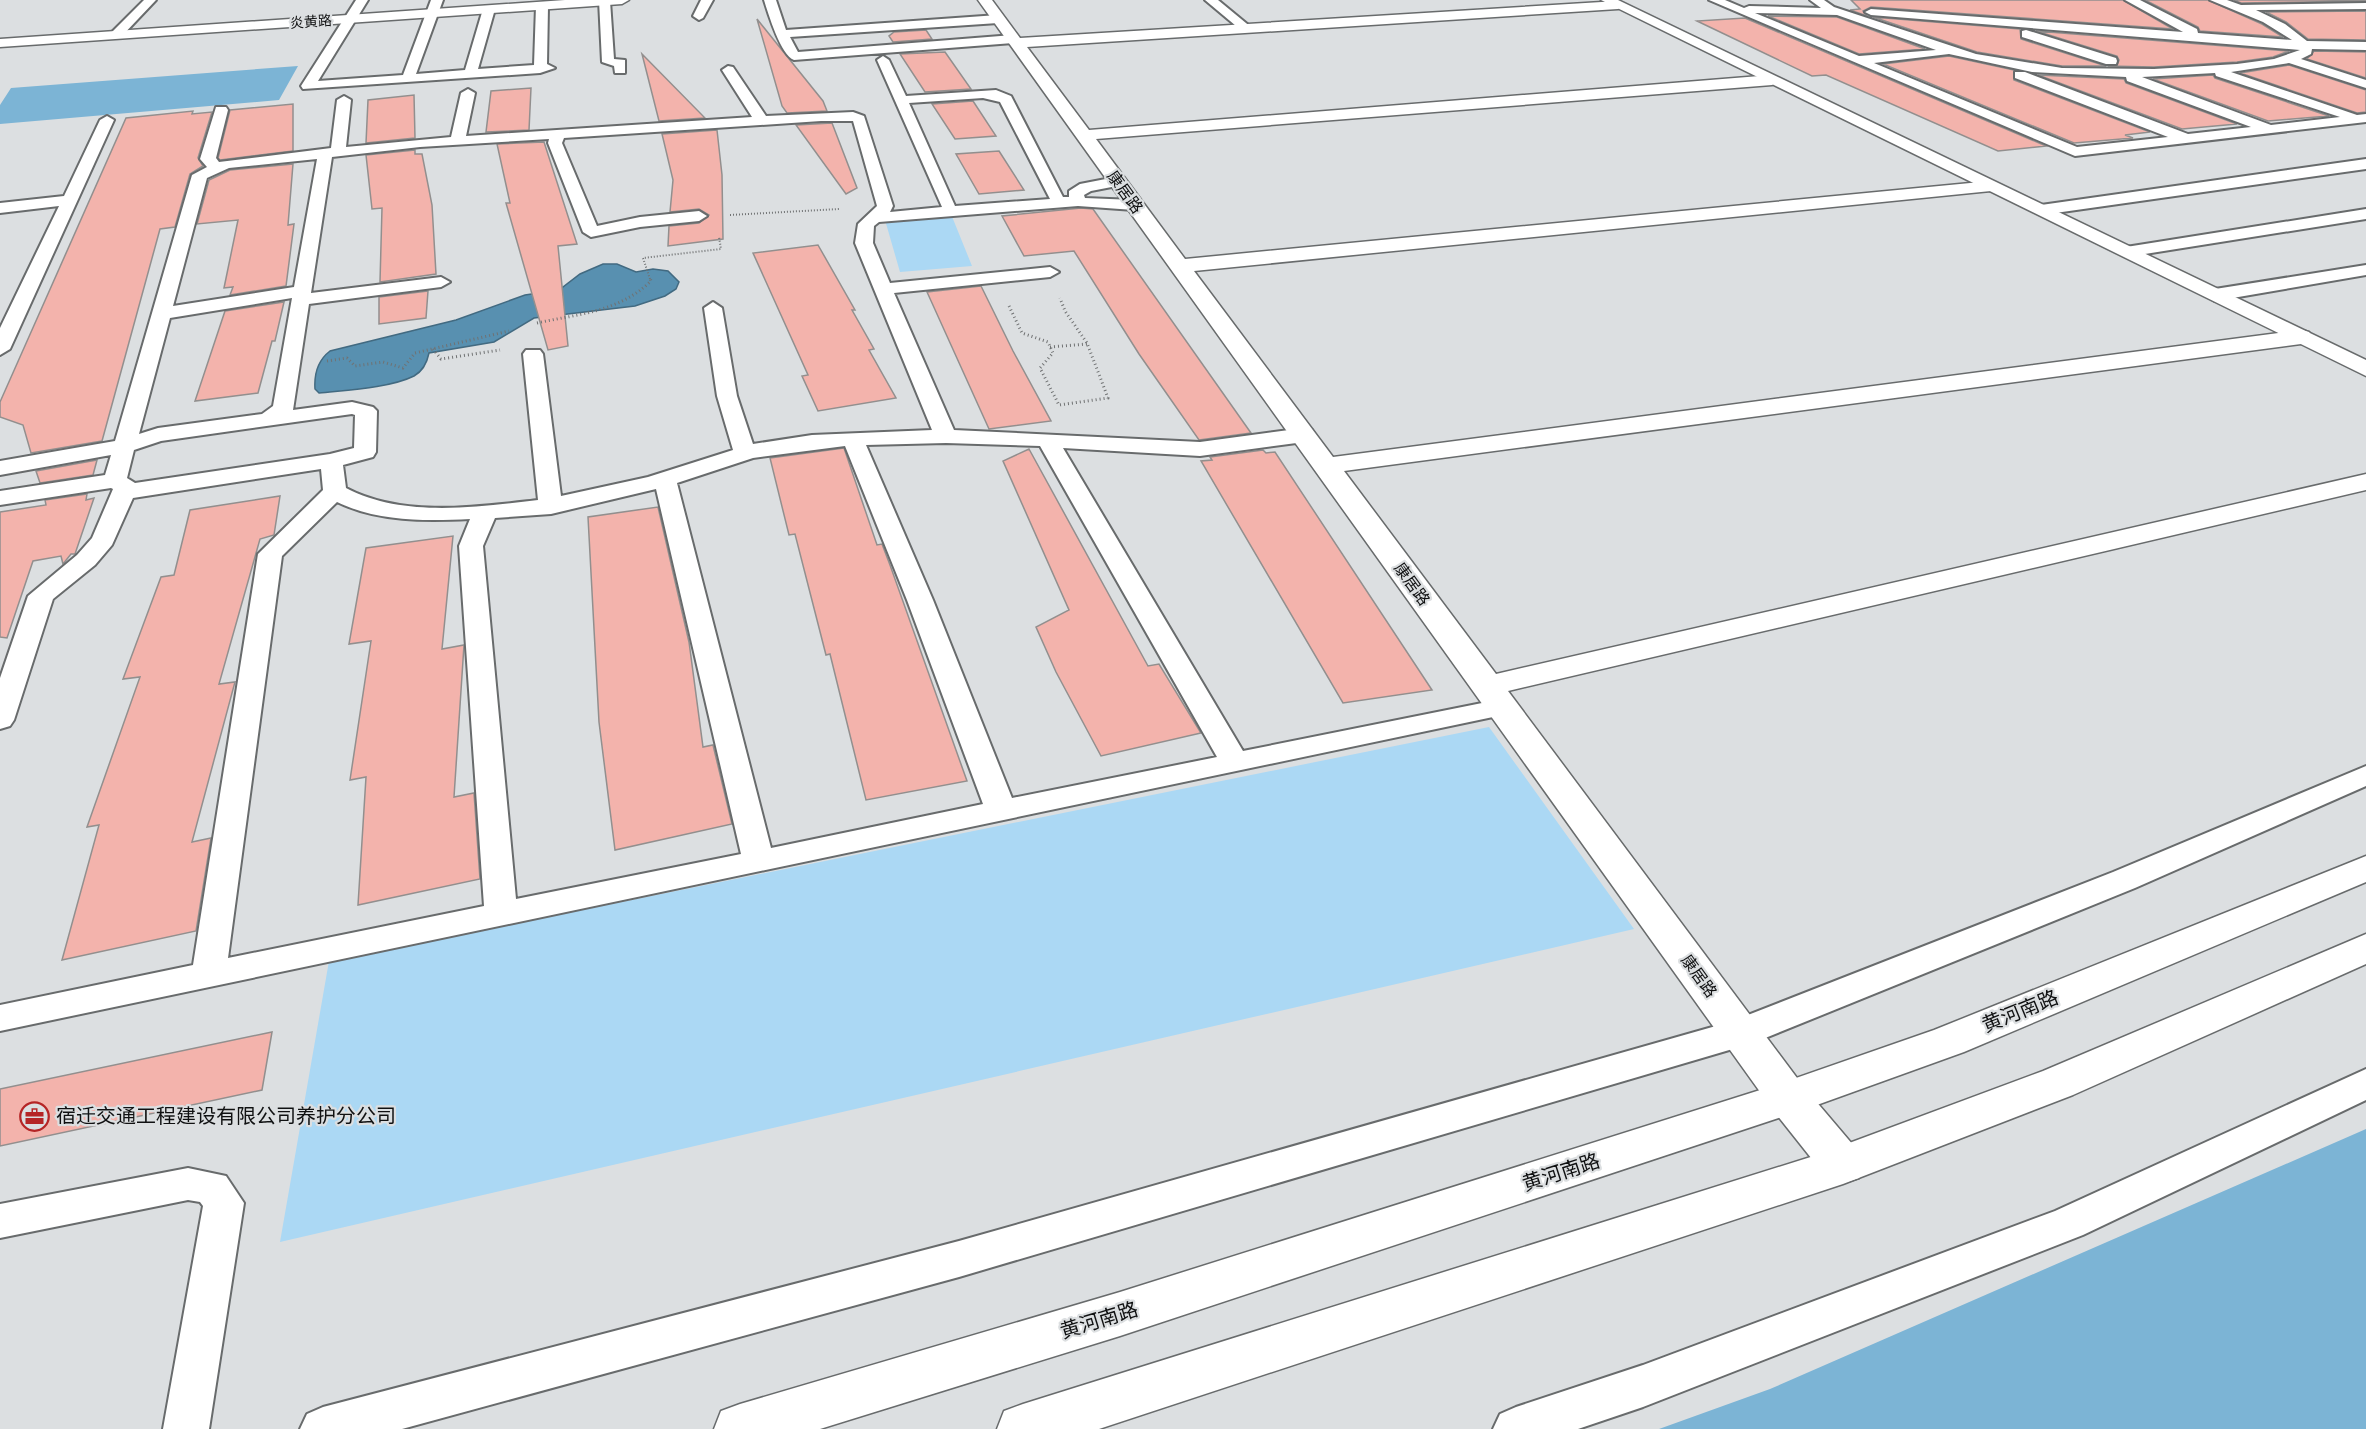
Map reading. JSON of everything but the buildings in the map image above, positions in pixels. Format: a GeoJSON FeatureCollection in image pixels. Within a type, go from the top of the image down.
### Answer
{"type":"FeatureCollection","features":[{"type":"Feature","properties":{"kind":"street","name":"炎黄路"},"geometry":{"type":"LineString","coordinates":[[0,43],[622,0]]}},
{"type":"Feature","properties":{"kind":"street"},"geometry":{"type":"LineString","coordinates":[[1003,25],[1246,28],[1613,2],[2366,369]]}},
{"type":"Feature","properties":{"kind":"street","name":"康居路"},"geometry":{"type":"LineString","coordinates":[[1003,25],[1740,1034],[1788,1098],[1843,1165]]}},
{"type":"Feature","properties":{"kind":"street"},"geometry":{"type":"LineString","coordinates":[[7,60],[21,42]]}},
{"type":"Feature","properties":{"kind":"street"},"geometry":{"type":"LineString","coordinates":[[1084,135],[1772,80]]}},
{"type":"Feature","properties":{"kind":"street"},"geometry":{"type":"LineString","coordinates":[[1179,266],[1991,186]]}},
{"type":"Feature","properties":{"kind":"street"},"geometry":{"type":"LineString","coordinates":[[1326,466],[2301,337]]}},
{"type":"Feature","properties":{"kind":"street"},"geometry":{"type":"LineString","coordinates":[[1495,696],[2366,482]]}},
{"type":"Feature","properties":{"kind":"street","name":"黄河南路"},"geometry":{"type":"LineString","coordinates":[[740,1429],[1120,1314],[1788,1098],[1949,1041],[2366,868]]}},
{"type":"Feature","properties":{"kind":"street"},"geometry":{"type":"LineString","coordinates":[[1023,1429],[1843,1165],[2058,1083],[2366,948]]}},
{"type":"Feature","properties":{"kind":"lane"},"geometry":{"type":"LineString","coordinates":[[116,35],[150,0]]}},
{"type":"Feature","properties":{"kind":"lane"},"geometry":{"type":"LineString","coordinates":[[362,0],[353,19],[308,86],[545,68],[542,6]]}},
{"type":"Feature","properties":{"kind":"lane"},"geometry":{"type":"LineString","coordinates":[[408,78],[437,0]]}},
{"type":"Feature","properties":{"kind":"lane"},"geometry":{"type":"LineString","coordinates":[[699,16],[707,0]]}},
{"type":"Feature","properties":{"kind":"lane"},"geometry":{"type":"LineString","coordinates":[[770,0],[794,56],[1003,25]]}},
{"type":"Feature","properties":{"kind":"lane"},"geometry":{"type":"LineString","coordinates":[[1211,0],[1246,28]]}},
{"type":"Feature","properties":{"kind":"lane"},"geometry":{"type":"LineString","coordinates":[[1715,0],[2064,149],[2088,152],[2362,118]]}},
{"type":"Feature","properties":{"kind":"lane"},"geometry":{"type":"LineString","coordinates":[[1815,0],[1837,11],[1973,57],[2188,140]]}},
{"type":"Feature","properties":{"kind":"lane"},"geometry":{"type":"LineString","coordinates":[[2131,0],[2204,37]]}},
{"type":"Feature","properties":{"kind":"lane"},"geometry":{"type":"LineString","coordinates":[[1973,57],[2038,68],[2153,73],[2210,70],[2289,59],[2307,51],[2305,44],[2277,25],[2238,7],[2216,0]]}},
{"type":"Feature","properties":{"kind":"lane"},"geometry":{"type":"LineString","coordinates":[[2291,0],[2311,6],[2329,17]]}},
{"type":"Feature","properties":{"kind":"lane"},"geometry":{"type":"LineString","coordinates":[[604,1],[608,62],[620,63],[620,70]]}},
{"type":"Feature","properties":{"kind":"lane"},"geometry":{"type":"LineString","coordinates":[[1939,6],[1954,18]]}},
{"type":"Feature","properties":{"kind":"lane"},"geometry":{"type":"LineString","coordinates":[[2238,7],[2366,6]]}},
{"type":"Feature","properties":{"kind":"lane"},"geometry":{"type":"LineString","coordinates":[[470,74],[489,9]]}},
{"type":"Feature","properties":{"kind":"lane"},"geometry":{"type":"LineString","coordinates":[[1738,9],[1792,9],[1954,18],[2305,44],[2363,42]]}},
{"type":"Feature","properties":{"kind":"lane"},"geometry":{"type":"LineString","coordinates":[[1990,21],[2065,48],[2153,73]]}},
{"type":"Feature","properties":{"kind":"lane"},"geometry":{"type":"LineString","coordinates":[[783,34],[1003,25]]}},
{"type":"Feature","properties":{"kind":"lane"},"geometry":{"type":"LineString","coordinates":[[1855,60],[1958,52]]}},
{"type":"Feature","properties":{"kind":"lane"},"geometry":{"type":"LineString","coordinates":[[2289,59],[2366,84]]}},
{"type":"Feature","properties":{"kind":"lane"},"geometry":{"type":"LineString","coordinates":[[883,60],[948,205]]}},
{"type":"Feature","properties":{"kind":"lane"},"geometry":{"type":"LineString","coordinates":[[728,70],[762,121]]}},
{"type":"Feature","properties":{"kind":"lane"},"geometry":{"type":"LineString","coordinates":[[2210,70],[2362,118]]}},
{"type":"Feature","properties":{"kind":"lane"},"geometry":{"type":"LineString","coordinates":[[2116,72],[2270,130]]}},
{"type":"Feature","properties":{"kind":"lane"},"geometry":{"type":"LineString","coordinates":[[458,140],[468,93]]}},
{"type":"Feature","properties":{"kind":"lane"},"geometry":{"type":"LineString","coordinates":[[901,100],[983,93],[996,94],[1006,99],[1056,196]]}},
{"type":"Feature","properties":{"kind":"lane"},"geometry":{"type":"LineString","coordinates":[[268,420],[283,409],[301,295],[344,100]]}},
{"type":"Feature","properties":{"kind":"lane"},"geometry":{"type":"LineString","coordinates":[[215,167],[208,159],[221,110]]}},
{"type":"Feature","properties":{"kind":"lane"},"geometry":{"type":"LineString","coordinates":[[631,114],[642,129]]}},
{"type":"Feature","properties":{"kind":"lane"},"geometry":{"type":"LineString","coordinates":[[0,720],[41,596],[86,560],[103,540],[121,484],[124,446],[200,174],[215,167],[332,152],[458,140],[853,116],[859,120],[881,212]]}},
{"type":"Feature","properties":{"kind":"lane"},"geometry":{"type":"LineString","coordinates":[[0,349],[107,120]]}},
{"type":"Feature","properties":{"kind":"lane"},"geometry":{"type":"LineString","coordinates":[[558,134],[555,143],[591,232],[640,222],[699,216]]}},
{"type":"Feature","properties":{"kind":"lane"},"geometry":{"type":"LineString","coordinates":[[2041,210],[2366,164]]}},
{"type":"Feature","properties":{"kind":"lane"},"geometry":{"type":"LineString","coordinates":[[881,212],[1077,197],[1086,187],[1116,182]]}},
{"type":"Feature","properties":{"kind":"lane"},"geometry":{"type":"LineString","coordinates":[[945,435],[864,243],[866,224],[881,212],[1056,196],[1077,197],[1099,206],[1134,205]]}},
{"type":"Feature","properties":{"kind":"lane"},"geometry":{"type":"LineString","coordinates":[[0,208],[69,201]]}},
{"type":"Feature","properties":{"kind":"lane"},"geometry":{"type":"LineString","coordinates":[[2126,252],[2366,214]]}},
{"type":"Feature","properties":{"kind":"lane"},"geometry":{"type":"LineString","coordinates":[[2215,295],[2366,270]]}},
{"type":"Feature","properties":{"kind":"lane"},"geometry":{"type":"LineString","coordinates":[[884,289],[1050,272]]}},
{"type":"Feature","properties":{"kind":"lane"},"geometry":{"type":"LineString","coordinates":[[161,314],[301,295],[441,282]]}},
{"type":"Feature","properties":{"kind":"lane"},"geometry":{"type":"LineString","coordinates":[[713,308],[727,396],[745,453]]}},
{"type":"Feature","properties":{"kind":"lane"},"geometry":{"type":"LineString","coordinates":[[533,354],[551,507]]}},
{"type":"Feature","properties":{"kind":"lane"},"geometry":{"type":"LineString","coordinates":[[0,468],[124,446],[158,435],[352,408],[366,411],[365,452],[332,461],[131,491],[121,484],[0,498]]}},
{"type":"Feature","properties":{"kind":"lane"},"geometry":{"type":"LineString","coordinates":[[335,491],[353,502],[414,514],[485,513],[551,507],[665,480],[745,453],[809,442],[945,435],[1179,449],[1304,435]]}},
{"type":"Feature","properties":{"kind":"lane"},"geometry":{"type":"LineString","coordinates":[[853,439],[920,600],[1001,810]]}},
{"type":"Feature","properties":{"kind":"lane"},"geometry":{"type":"LineString","coordinates":[[1047,440],[1234,762]]}},
{"type":"Feature","properties":{"kind":"lane"},"geometry":{"type":"LineString","coordinates":[[332,461],[335,491]]}},
{"type":"Feature","properties":{"kind":"lane"},"geometry":{"type":"LineString","coordinates":[[665,480],[758,860]]}},
{"type":"Feature","properties":{"kind":"lane"},"geometry":{"type":"LineString","coordinates":[[209,974],[270,554],[335,491]]}},
{"type":"Feature","properties":{"kind":"lane"},"geometry":{"type":"LineString","coordinates":[[485,513],[471,546],[501,914]]}},
{"type":"Feature","properties":{"kind":"lane"},"geometry":{"type":"LineString","coordinates":[[0,1018],[1234,762],[1495,696]]}},
{"type":"Feature","properties":{"kind":"lane"},"geometry":{"type":"LineString","coordinates":[[323,1429],[959,1259],[1740,1034],[2124,880],[2366,775]]}},
{"type":"Feature","properties":{"kind":"lane"},"geometry":{"type":"LineString","coordinates":[[1516,1429],[1643,1386],[2068,1223],[2366,1083]]}},
{"type":"Feature","properties":{"kind":"lane"},"geometry":{"type":"LineString","coordinates":[[0,1221],[188,1184],[212,1188],[224,1203],[186,1429]]}},
{"type":"Feature","properties":{"kind":"path"},"geometry":{"type":"LineString","coordinates":[[699,216],[881,212]]}},
{"type":"Feature","properties":{"kind":"path"},"geometry":{"type":"LineString","coordinates":[[529,325],[606,309],[625,302],[644,290],[651,281],[643,258],[721,249],[716,216]]}},
{"type":"Feature","properties":{"kind":"path"},"geometry":{"type":"LineString","coordinates":[[994,277],[1022,333],[1048,342],[1053,353],[1040,368],[1059,405],[1108,398],[1087,344],[1065,311],[1050,272]]}},
{"type":"Feature","properties":{"kind":"path"},"geometry":{"type":"LineString","coordinates":[[290,366],[347,358],[355,366],[383,362],[403,368],[415,353],[518,328]]}},
{"type":"Feature","properties":{"kind":"path"},"geometry":{"type":"LineString","coordinates":[[1050,347],[1087,344]]}},
{"type":"Feature","properties":{"kind":"path"},"geometry":{"type":"LineString","coordinates":[[433,349],[441,359],[508,349]]}},
{"type":"Feature","properties":{"kind":"shaded area"},"geometry":{"type":"Polygon","coordinates":[[[298,66],[279,100],[0,124],[0,105],[11,88],[298,66]]]}},
{"type":"Feature","properties":{"kind":"shaded area"},"geometry":{"type":"Polygon","coordinates":[[[951,214],[972,266],[900,272],[885,220],[951,214]]]}},
{"type":"Feature","properties":{"kind":"shaded area"},"geometry":{"type":"Polygon","coordinates":[[[603,264],[617,264],[636,272],[653,269],[668,271],[679,282],[676,289],[665,296],[635,306],[534,318],[494,342],[429,353],[420,372],[404,380],[381,386],[342,391],[319,393],[315,389],[317,368],[330,351],[456,320],[525,295],[559,290],[580,274],[603,264]]]}},
{"type":"Feature","properties":{"kind":"shaded area"},"geometry":{"type":"Polygon","coordinates":[[[1489,727],[1634,929],[280,1242],[329,961],[1489,727]]]}},
{"type":"Feature","properties":{"kind":"shaded area"},"geometry":{"type":"Polygon","coordinates":[[[2366,1129],[2366,1429],[1659,1429],[1770,1389],[2366,1129]]]}},
{"type":"Feature","properties":{"kind":"place","name":"宿迁交通工程建设有限公司养护分公司"},"geometry":{"type":"Point","coordinates":[35,1116]}}]}
